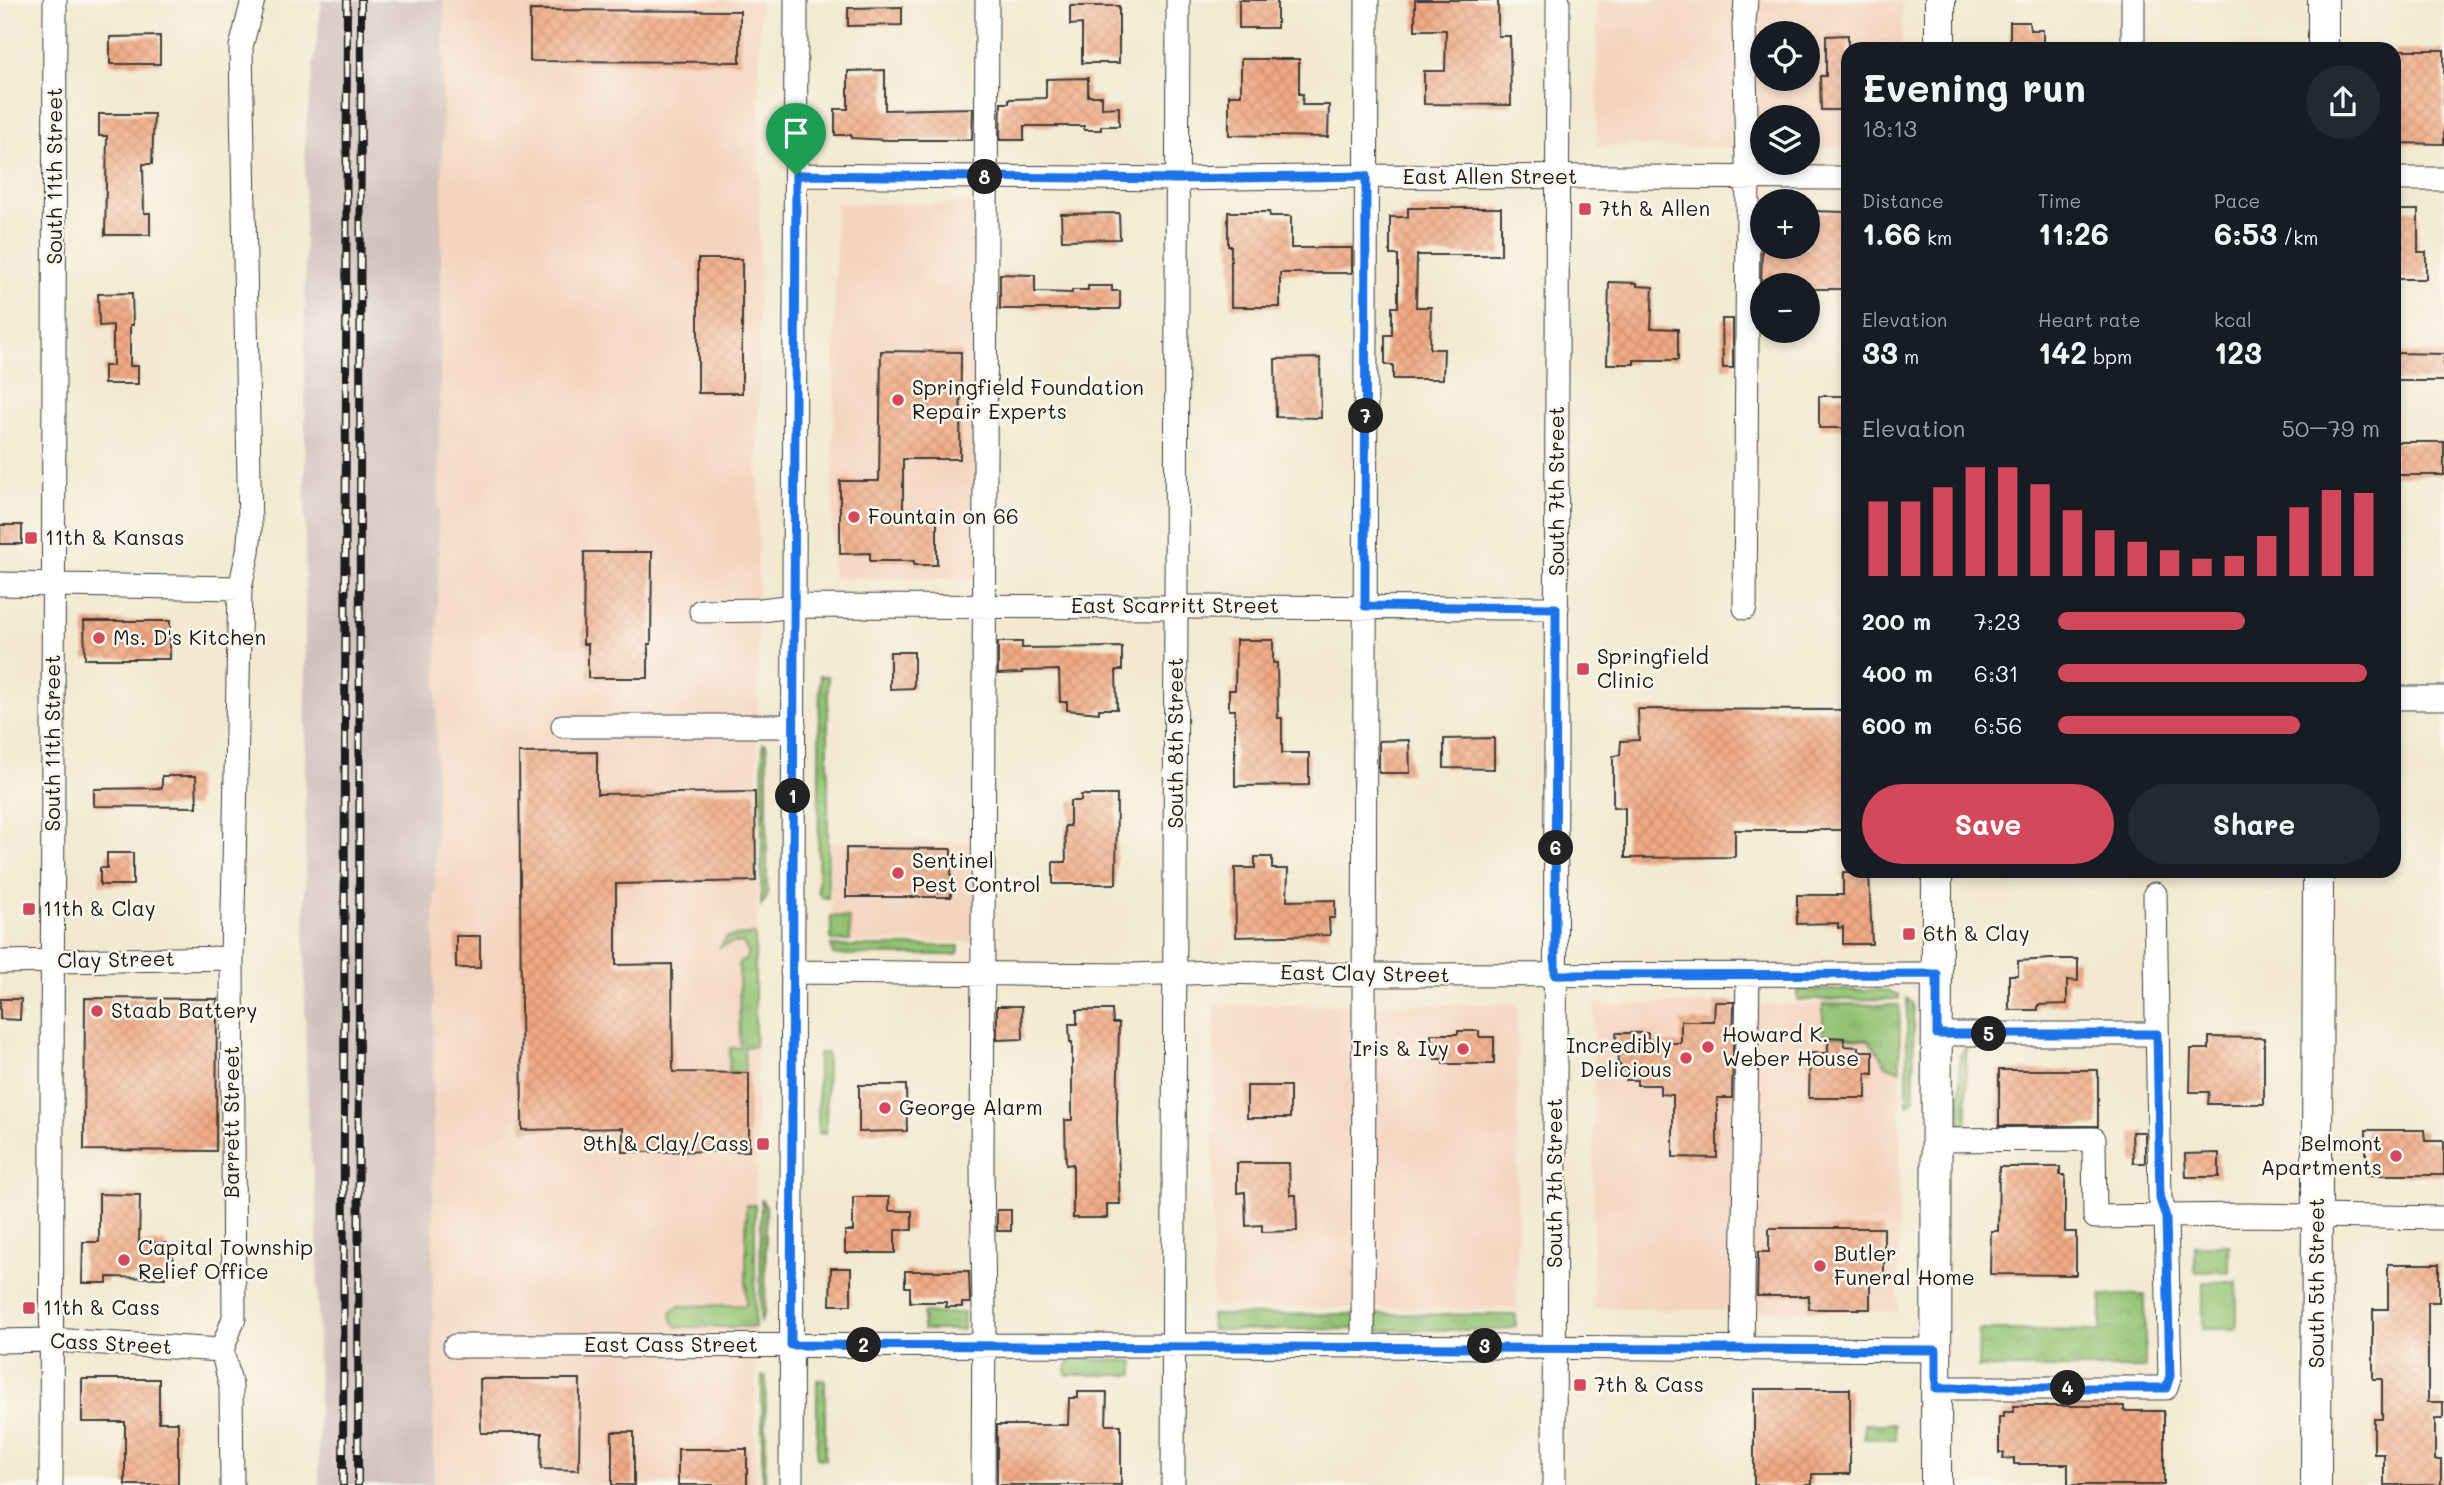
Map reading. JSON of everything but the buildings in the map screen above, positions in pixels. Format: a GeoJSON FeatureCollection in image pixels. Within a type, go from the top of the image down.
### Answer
{"type":"FeatureCollection","features":[{"type":"Feature","properties":{"kind":"main road"},"geometry":{"type":"LineString","coordinates":[[1940,0],[1940,42]]}},
{"type":"Feature","properties":{"kind":"main road"},"geometry":{"type":"LineString","coordinates":[[2323,0],[2323,42]]}},
{"type":"Feature","properties":{"kind":"main road"},"geometry":{"type":"LineString","coordinates":[[1936,1485],[1937,878]]}},
{"type":"Feature","properties":{"kind":"main road","name":"South 5th Street"},"geometry":{"type":"LineString","coordinates":[[2316,1485],[2318,878]]}},
{"type":"Feature","properties":{"kind":"street","name":"South 11th Street"},"geometry":{"type":"LineString","coordinates":[[51,1485],[55,0]]}},
{"type":"Feature","properties":{"kind":"street","name":"Barrett Street"},"geometry":{"type":"LineString","coordinates":[[222,1350],[234,1318],[232,958],[240,589],[250,530],[241,47],[253,0]]}},
{"type":"Feature","properties":{"kind":"street"},"geometry":{"type":"LineString","coordinates":[[791,1485],[796,0]]}},
{"type":"Feature","properties":{"kind":"street"},"geometry":{"type":"LineString","coordinates":[[983,1485],[982,974],[987,0]]}},
{"type":"Feature","properties":{"kind":"street","name":"South 8th Street"},"geometry":{"type":"LineString","coordinates":[[1173,1485],[1178,0]]}},
{"type":"Feature","properties":{"kind":"street"},"geometry":{"type":"LineString","coordinates":[[1363,1346],[1367,0]]}},
{"type":"Feature","properties":{"kind":"street","name":"South 7th Street"},"geometry":{"type":"LineString","coordinates":[[1555,1485],[1558,0]]}},
{"type":"Feature","properties":{"kind":"street"},"geometry":{"type":"LineString","coordinates":[[1745,608],[1748,178],[1744,24],[1746,0]]}},
{"type":"Feature","properties":{"kind":"street"},"geometry":{"type":"LineString","coordinates":[[2133,0],[2133,42]]}},
{"type":"Feature","properties":{"kind":"street","name":"East Allen Street"},"geometry":{"type":"LineString","coordinates":[[796,175],[1178,179],[1366,176],[1841,178]]}},
{"type":"Feature","properties":{"kind":"street"},"geometry":{"type":"LineString","coordinates":[[2401,179],[2444,179]]}},
{"type":"Feature","properties":{"kind":"street"},"geometry":{"type":"LineString","coordinates":[[0,584],[54,583],[240,589]]}},
{"type":"Feature","properties":{"kind":"street","name":"East Scarritt Street"},"geometry":{"type":"LineString","coordinates":[[701,611],[761,610],[793,606],[1556,608]]}},
{"type":"Feature","properties":{"kind":"street"},"geometry":{"type":"LineString","coordinates":[[2401,698],[2444,698]]}},
{"type":"Feature","properties":{"kind":"street"},"geometry":{"type":"LineString","coordinates":[[563,726],[794,726]]}},
{"type":"Feature","properties":{"kind":"street"},"geometry":{"type":"LineString","coordinates":[[1936,1388],[2166,1388],[2170,1376],[2166,1217],[2160,1199],[2155,894]]}},
{"type":"Feature","properties":{"kind":"street","name":"Clay Street"},"geometry":{"type":"LineString","coordinates":[[0,962],[232,958]]}},
{"type":"Feature","properties":{"kind":"street","name":"East Clay Street"},"geometry":{"type":"LineString","coordinates":[[792,972],[1133,975],[1216,972],[1364,975],[1937,974]]}},
{"type":"Feature","properties":{"kind":"street"},"geometry":{"type":"LineString","coordinates":[[1742,1349],[1748,975]]}},
{"type":"Feature","properties":{"kind":"street"},"geometry":{"type":"LineString","coordinates":[[1937,1034],[2157,1034]]}},
{"type":"Feature","properties":{"kind":"street"},"geometry":{"type":"LineString","coordinates":[[1936,1140],[2094,1139],[2095,1217],[2185,1215],[2444,1218]]}},
{"type":"Feature","properties":{"kind":"street","name":"Cass Street"},"geometry":{"type":"LineString","coordinates":[[0,1341],[52,1340],[222,1350]]}},
{"type":"Feature","properties":{"kind":"street","name":"East Cass Street"},"geometry":{"type":"LineString","coordinates":[[455,1346],[1173,1345],[1936,1350]]}},
{"type":"Feature","properties":{"kind":"street"},"geometry":{"type":"LineString","coordinates":[[222,1350],[231,1386],[232,1485]]}},
{"type":"Feature","properties":{"kind":"shaded area"},"geometry":{"type":"Polygon","coordinates":[[[322,0],[444,0],[433,1070],[433,1485],[319,1485],[317,1213],[308,1124],[305,1013],[305,136],[322,0]]]}},
{"type":"Feature","properties":{"kind":"shaded area"},"geometry":{"type":"Polygon","coordinates":[[[444,0],[760,0],[755,1485],[433,1485],[433,1070],[444,0]]]}},
{"type":"Feature","properties":{"kind":"shaded area"},"geometry":{"type":"Polygon","coordinates":[[[1597,0],[1902,0],[1902,42],[1841,42],[1841,147],[1820,147],[1820,105],[1750,105],[1750,147],[1597,146],[1597,0]]]}},
{"type":"Feature","properties":{"kind":"shaded area"},"geometry":{"type":"Polygon","coordinates":[[[836,204],[980,204],[982,578],[832,578],[836,204]]]}},
{"type":"Feature","properties":{"kind":"shaded area"},"geometry":{"type":"Polygon","coordinates":[[[830,842],[980,842],[980,942],[832,942],[830,842]]]}},
{"type":"Feature","properties":{"kind":"shaded area"},"geometry":{"type":"Polygon","coordinates":[[[1518,1004],[1517,1309],[1212,1307],[1214,1005],[1518,1004]]]}},
{"type":"Feature","properties":{"kind":"shaded area"},"geometry":{"type":"Polygon","coordinates":[[[1594,1004],[1901,1004],[1898,1312],[1593,1309],[1594,1004]]]}},
{"type":"Feature","properties":{"kind":"green space"},"geometry":{"type":"Polygon","coordinates":[[[820,676],[828,676],[828,898],[822,897],[818,892],[820,676]]]}},
{"type":"Feature","properties":{"kind":"green space"},"geometry":{"type":"Polygon","coordinates":[[[763,743],[767,749],[767,898],[761,905],[763,743]]]}},
{"type":"Feature","properties":{"kind":"green space"},"geometry":{"type":"Polygon","coordinates":[[[831,916],[849,918],[850,941],[831,941],[831,916]]]}},
{"type":"Feature","properties":{"kind":"green space"},"geometry":{"type":"Polygon","coordinates":[[[755,934],[755,1046],[744,1047],[745,1073],[729,1072],[730,1048],[740,1048],[739,962],[746,960],[748,952],[743,943],[720,947],[727,937],[755,934]]]}},
{"type":"Feature","properties":{"kind":"green space"},"geometry":{"type":"Polygon","coordinates":[[[831,946],[959,946],[958,954],[955,955],[836,955],[833,954],[831,946]]]}},
{"type":"Feature","properties":{"kind":"green space"},"geometry":{"type":"Polygon","coordinates":[[[1884,990],[1899,995],[1899,999],[1797,1000],[1797,992],[1884,990]]]}},
{"type":"Feature","properties":{"kind":"green space"},"geometry":{"type":"Polygon","coordinates":[[[1907,998],[1913,1011],[1914,1098],[1907,1105],[1907,998]]]}},
{"type":"Feature","properties":{"kind":"green space"},"geometry":{"type":"Polygon","coordinates":[[[1823,1004],[1899,1005],[1900,1071],[1886,1065],[1868,1040],[1823,1035],[1823,1004]]]}},
{"type":"Feature","properties":{"kind":"green space"},"geometry":{"type":"Polygon","coordinates":[[[1966,1047],[1967,1128],[1960,1124],[1960,1055],[1966,1047]]]}},
{"type":"Feature","properties":{"kind":"green space"},"geometry":{"type":"Polygon","coordinates":[[[818,1053],[827,1053],[826,1134],[818,1133],[818,1053]]]}},
{"type":"Feature","properties":{"kind":"green space"},"geometry":{"type":"Polygon","coordinates":[[[761,1198],[766,1208],[765,1311],[760,1324],[761,1198]]]}},
{"type":"Feature","properties":{"kind":"green space"},"geometry":{"type":"Polygon","coordinates":[[[746,1205],[755,1205],[755,1327],[678,1327],[672,1321],[671,1313],[678,1306],[746,1305],[746,1205]]]}},
{"type":"Feature","properties":{"kind":"green space"},"geometry":{"type":"Polygon","coordinates":[[[2195,1245],[2229,1245],[2229,1272],[2195,1272],[2195,1245]]]}},
{"type":"Feature","properties":{"kind":"green space"},"geometry":{"type":"Polygon","coordinates":[[[2203,1282],[2237,1282],[2237,1329],[2203,1329],[2203,1282]]]}},
{"type":"Feature","properties":{"kind":"green space"},"geometry":{"type":"Polygon","coordinates":[[[2101,1295],[2145,1295],[2145,1368],[1978,1368],[1979,1330],[2101,1331],[2101,1295]]]}},
{"type":"Feature","properties":{"kind":"green space"},"geometry":{"type":"Polygon","coordinates":[[[923,1313],[964,1313],[963,1330],[923,1330],[923,1313]]]}},
{"type":"Feature","properties":{"kind":"green space"},"geometry":{"type":"Polygon","coordinates":[[[1357,1314],[1356,1329],[1212,1330],[1211,1315],[1357,1314]]]}},
{"type":"Feature","properties":{"kind":"green space"},"geometry":{"type":"Polygon","coordinates":[[[1370,1314],[1516,1315],[1516,1326],[1503,1330],[1376,1330],[1373,1329],[1370,1314]]]}},
{"type":"Feature","properties":{"kind":"green space"},"geometry":{"type":"Polygon","coordinates":[[[1072,1359],[1134,1361],[1134,1375],[1067,1375],[1066,1367],[1072,1359]]]}},
{"type":"Feature","properties":{"kind":"green space"},"geometry":{"type":"Polygon","coordinates":[[[762,1376],[766,1376],[765,1485],[762,1485],[762,1376]]]}},
{"type":"Feature","properties":{"kind":"green space"},"geometry":{"type":"Polygon","coordinates":[[[817,1380],[825,1380],[825,1459],[817,1458],[817,1380]]]}},
{"type":"Feature","properties":{"kind":"green space"},"geometry":{"type":"Polygon","coordinates":[[[1864,1424],[1895,1424],[1895,1439],[1864,1439],[1864,1424]]]}},
{"type":"Feature","properties":{"kind":"railway"},"geometry":{"type":"LineString","coordinates":[[343,1485],[347,0]]}},
{"type":"Feature","properties":{"kind":"railway"},"geometry":{"type":"LineString","coordinates":[[358,1485],[361,0]]}},
{"type":"Feature","properties":{"kind":"place","name":"7th & Allen"},"geometry":{"type":"Point","coordinates":[1585,209]}},
{"type":"Feature","properties":{"kind":"place","name":"Springfield Foundation Repair Experts"},"geometry":{"type":"Point","coordinates":[898,400]}},
{"type":"Feature","properties":{"kind":"place","name":"Fountain on 66"},"geometry":{"type":"Point","coordinates":[854,517]}},
{"type":"Feature","properties":{"kind":"place","name":"11th & Kansas"},"geometry":{"type":"Point","coordinates":[31,538]}},
{"type":"Feature","properties":{"kind":"place","name":"Ms. D's Kitchen"},"geometry":{"type":"Point","coordinates":[99,638]}},
{"type":"Feature","properties":{"kind":"place","name":"Springfield Clinic"},"geometry":{"type":"Point","coordinates":[1583,669]}},
{"type":"Feature","properties":{"kind":"place","name":"Sentinel Pest Control"},"geometry":{"type":"Point","coordinates":[898,873]}},
{"type":"Feature","properties":{"kind":"place","name":"11th & Clay"},"geometry":{"type":"Point","coordinates":[29,909]}},
{"type":"Feature","properties":{"kind":"place","name":"6th & Clay"},"geometry":{"type":"Point","coordinates":[1909,934]}},
{"type":"Feature","properties":{"kind":"place","name":"Staab Battery"},"geometry":{"type":"Point","coordinates":[97,1011]}},
{"type":"Feature","properties":{"kind":"place","name":"Howard K. Weber House"},"geometry":{"type":"Point","coordinates":[1708,1047]}},
{"type":"Feature","properties":{"kind":"place","name":"Iris & Ivy"},"geometry":{"type":"Point","coordinates":[1463,1049]}},
{"type":"Feature","properties":{"kind":"place","name":"Incredibly Delicious"},"geometry":{"type":"Point","coordinates":[1686,1058]}},
{"type":"Feature","properties":{"kind":"place","name":"George Alarm"},"geometry":{"type":"Point","coordinates":[885,1108]}},
{"type":"Feature","properties":{"kind":"place","name":"9th & Clay/Cass"},"geometry":{"type":"Point","coordinates":[763,1144]}},
{"type":"Feature","properties":{"kind":"place","name":"Belmont Apartments"},"geometry":{"type":"Point","coordinates":[2396,1156]}},
{"type":"Feature","properties":{"kind":"place","name":"Capital Township Relief Office"},"geometry":{"type":"Point","coordinates":[124,1260]}},
{"type":"Feature","properties":{"kind":"place","name":"Butler Funeral Home"},"geometry":{"type":"Point","coordinates":[1820,1266]}},
{"type":"Feature","properties":{"kind":"place","name":"11th & Cass"},"geometry":{"type":"Point","coordinates":[29,1308]}},
{"type":"Feature","properties":{"kind":"place","name":"7th & Cass"},"geometry":{"type":"Point","coordinates":[1580,1385]}},
{"type":"Feature","properties":{"kind":"route"},"geometry":{"type":"LineString","coordinates":[[796,175],[1178,179],[1366,176],[1365,606],[1556,608],[1555,975],[1937,974],[1937,1034],[2157,1034],[2160,1199],[2166,1217],[2167,1242],[2170,1376],[2166,1388],[1936,1388],[1936,1350],[1288,1345],[791,1345],[796,175]]}}]}
